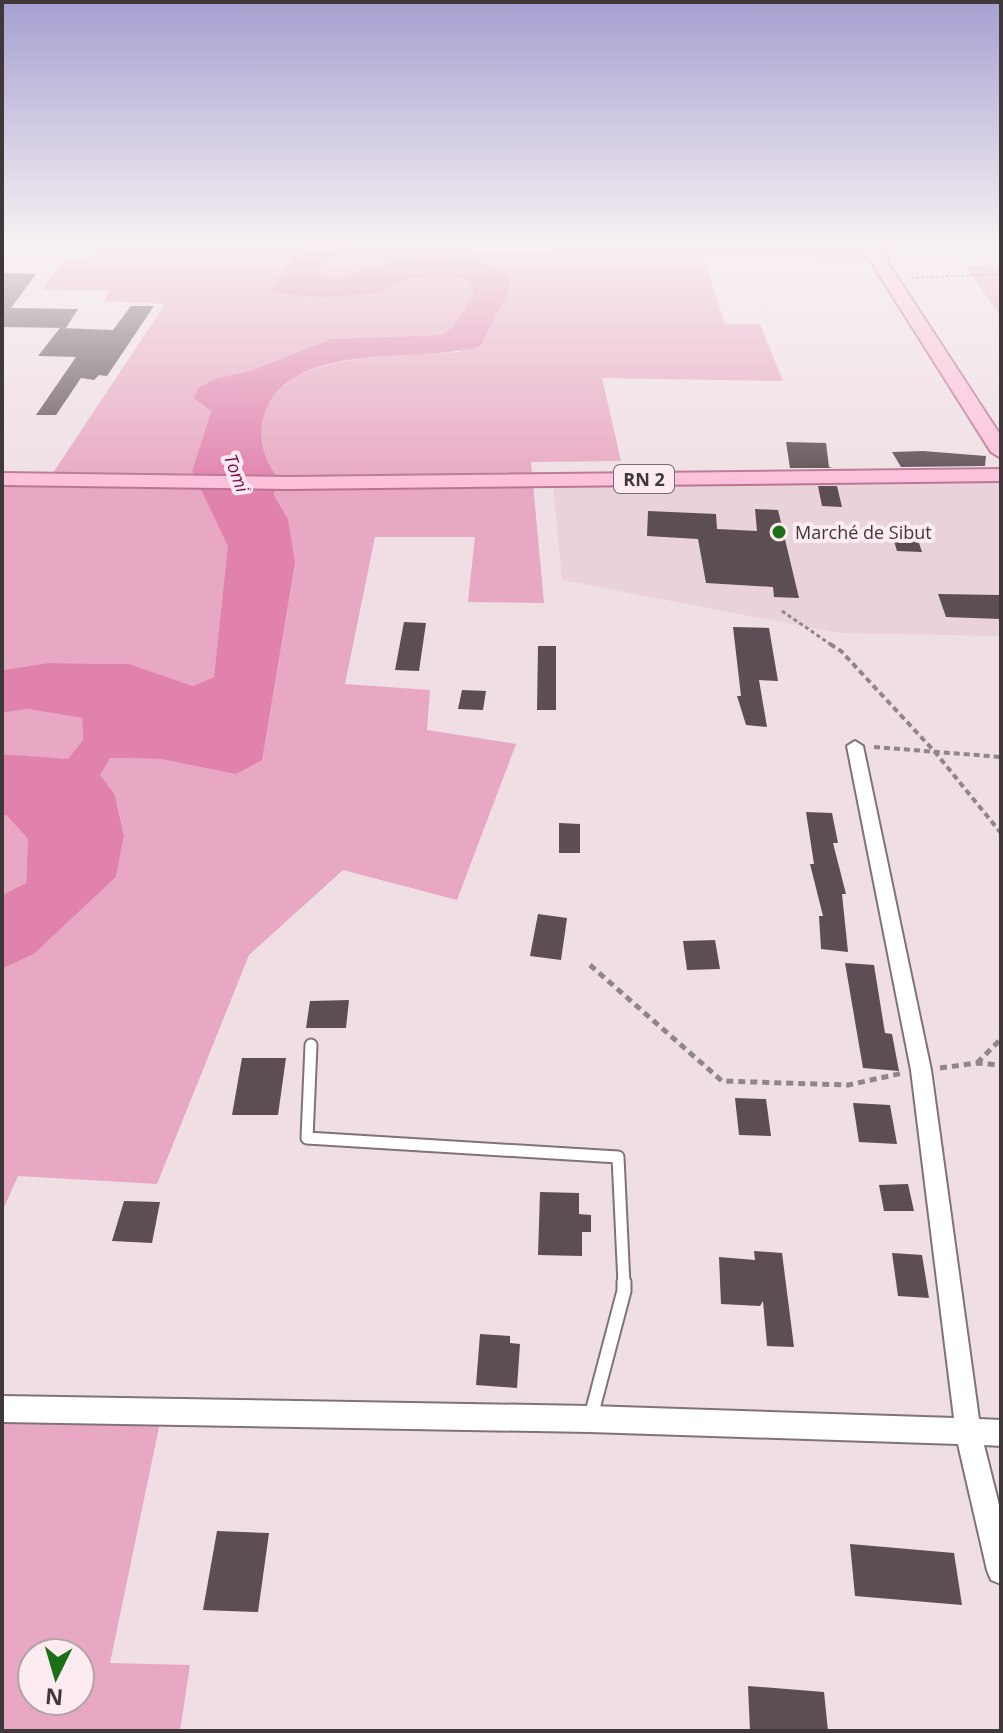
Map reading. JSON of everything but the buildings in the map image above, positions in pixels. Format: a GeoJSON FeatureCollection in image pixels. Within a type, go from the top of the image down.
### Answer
{"type":"FeatureCollection","features":[{"type":"Feature","properties":{"kind":"main road"},"geometry":{"type":"LineString","coordinates":[[920,327],[1001,452]]}},
{"type":"Feature","properties":{"kind":"main road","name":"RN 2"},"geometry":{"type":"LineString","coordinates":[[2,479],[288,483],[1001,475]]}},
{"type":"Feature","properties":{"kind":"street"},"geometry":{"type":"LineString","coordinates":[[855,746],[921,1070],[968,1431],[1001,1570]]}},
{"type":"Feature","properties":{"kind":"street"},"geometry":{"type":"LineString","coordinates":[[2,1409],[590,1419],[1001,1433]]}},
{"type":"Feature","properties":{"kind":"lane"},"geometry":{"type":"LineString","coordinates":[[311,1045],[307,1138],[618,1157],[624,1291],[590,1419]]}},
{"type":"Feature","properties":{"kind":"path"},"geometry":{"type":"LineString","coordinates":[[782,611],[841,651],[935,752],[1001,833]]}},
{"type":"Feature","properties":{"kind":"path"},"geometry":{"type":"LineString","coordinates":[[855,746],[1001,757]]}},
{"type":"Feature","properties":{"kind":"path"},"geometry":{"type":"LineString","coordinates":[[590,965],[722,1081],[848,1085],[921,1070],[977,1063],[1001,1065]]}},
{"type":"Feature","properties":{"kind":"path"},"geometry":{"type":"LineString","coordinates":[[977,1063],[1001,1039]]}},
{"type":"Feature","properties":{"kind":"shaded area"},"geometry":{"type":"Polygon","coordinates":[[[150,327],[453,327],[441,335],[331,339],[253,370],[216,379],[211,411],[192,471],[229,546],[214,677],[193,686],[128,664],[48,663],[2,670],[2,485],[45,485],[150,327]]]}},
{"type":"Feature","properties":{"kind":"shaded area"},"geometry":{"type":"Polygon","coordinates":[[[481,327],[761,327],[783,381],[602,378],[621,461],[531,462],[544,603],[468,602],[475,537],[375,537],[345,684],[430,690],[427,730],[516,744],[457,900],[343,870],[249,955],[157,1184],[18,1176],[2,1212],[2,969],[34,954],[116,877],[124,835],[115,795],[99,775],[110,758],[161,759],[236,773],[288,519],[274,495],[277,476],[262,441],[267,400],[280,385],[300,373],[326,365],[385,356],[460,352],[481,327]]]}},
{"type":"Feature","properties":{"kind":"shaded area","name":"Marché de Sibut"},"geometry":{"type":"Polygon","coordinates":[[[1001,479],[1001,636],[839,633],[562,580],[553,485],[1001,479]]]}},
{"type":"Feature","properties":{"kind":"shaded area"},"geometry":{"type":"Polygon","coordinates":[[[27,709],[82,718],[83,740],[68,760],[2,754],[2,713],[27,709]]]}},
{"type":"Feature","properties":{"kind":"shaded area"},"geometry":{"type":"Polygon","coordinates":[[[2,815],[6,815],[28,839],[26,883],[2,895],[2,815]]]}},
{"type":"Feature","properties":{"kind":"shaded area"},"geometry":{"type":"Polygon","coordinates":[[[2,1400],[163,1408],[110,1663],[190,1665],[180,1731],[2,1731],[2,1400]]]}},
{"type":"Feature","properties":{"kind":"water","name":"Tomi"},"geometry":{"type":"Polygon","coordinates":[[[453,327],[490,327],[480,346],[324,365],[297,376],[276,393],[263,419],[262,441],[277,476],[274,495],[288,519],[295,562],[262,760],[236,774],[161,759],[110,758],[100,775],[115,795],[124,836],[116,877],[34,954],[2,969],[2,895],[26,883],[28,839],[6,815],[2,815],[2,754],[68,759],[83,740],[82,718],[27,709],[2,713],[2,670],[48,663],[129,664],[193,686],[214,677],[228,546],[192,471],[211,411],[194,398],[198,388],[215,379],[253,370],[331,339],[441,335],[453,327]]]}},
{"type":"Feature","properties":{"kind":"place","name":"Marché de Sibut"},"geometry":{"type":"Point","coordinates":[779,532]}}]}
